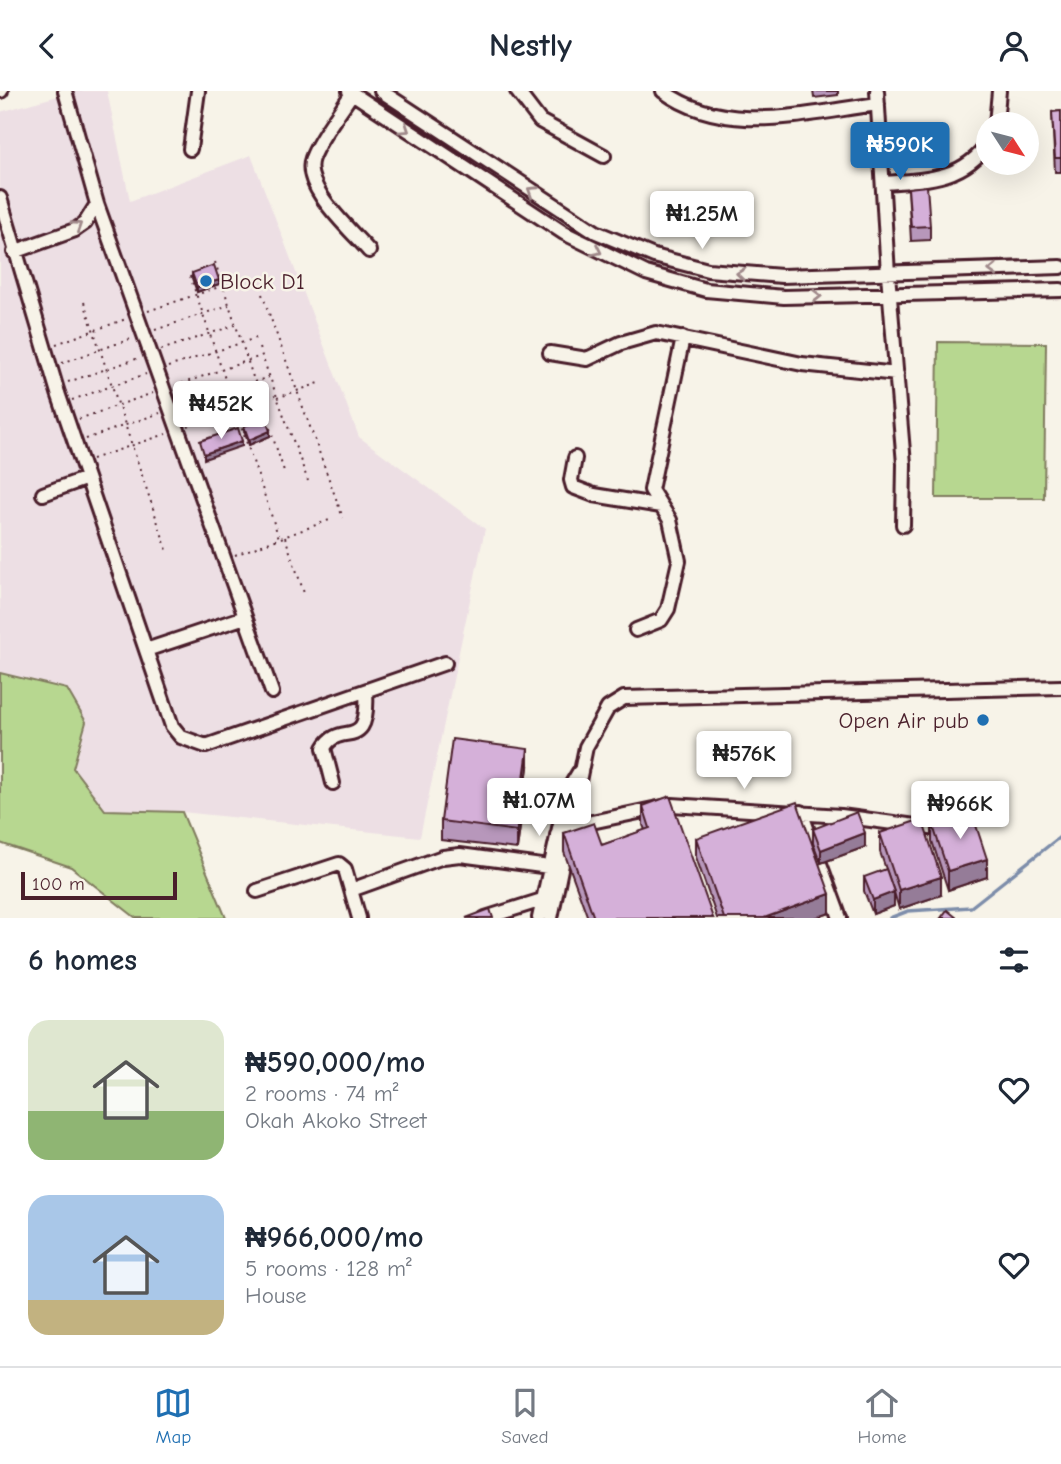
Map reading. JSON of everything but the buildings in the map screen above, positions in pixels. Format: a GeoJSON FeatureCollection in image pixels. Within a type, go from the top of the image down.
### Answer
{"type":"FeatureCollection","features":[{"type":"Feature","properties":{"kind":"street"},"geometry":{"type":"LineString","coordinates":[[65,91],[97,204],[272,692]]}},
{"type":"Feature","properties":{"kind":"street"},"geometry":{"type":"LineString","coordinates":[[190,149],[198,91]]}},
{"type":"Feature","properties":{"kind":"street"},"geometry":{"type":"LineString","coordinates":[[380,91],[574,219],[625,246],[708,270],[744,275],[888,274],[1061,267]]}},
{"type":"Feature","properties":{"kind":"street"},"geometry":{"type":"LineString","coordinates":[[517,91],[540,121],[604,156]]}},
{"type":"Feature","properties":{"kind":"street"},"geometry":{"type":"LineString","coordinates":[[663,91],[698,112],[729,119],[774,117],[877,98],[904,464],[903,525]]}},
{"type":"Feature","properties":{"kind":"street"},"geometry":{"type":"LineString","coordinates":[[997,112],[999,91]]}},
{"type":"Feature","properties":{"kind":"street"},"geometry":{"type":"LineString","coordinates":[[369,251],[318,193],[311,177],[311,160],[350,92],[564,233],[646,273],[706,290],[744,295],[890,295],[1061,290]]}},
{"type":"Feature","properties":{"kind":"street"},"geometry":{"type":"LineString","coordinates":[[883,183],[944,177],[965,168],[976,156]]}},
{"type":"Feature","properties":{"kind":"street"},"geometry":{"type":"LineString","coordinates":[[0,198],[14,252],[87,478],[172,726],[181,737],[206,746],[445,663]]}},
{"type":"Feature","properties":{"kind":"street"},"geometry":{"type":"LineString","coordinates":[[14,252],[75,230],[85,223],[97,204]]}},
{"type":"Feature","properties":{"kind":"street"},"geometry":{"type":"LineString","coordinates":[[550,353],[587,359],[640,336],[656,333],[802,364],[897,374]]}},
{"type":"Feature","properties":{"kind":"street"},"geometry":{"type":"LineString","coordinates":[[636,630],[661,620],[668,609],[679,561],[670,520],[651,490],[683,338]]}},
{"type":"Feature","properties":{"kind":"street"},"geometry":{"type":"LineString","coordinates":[[575,458],[571,480],[573,487],[594,495],[661,506]]}},
{"type":"Feature","properties":{"kind":"street"},"geometry":{"type":"LineString","coordinates":[[43,494],[87,478]]}},
{"type":"Feature","properties":{"kind":"street"},"geometry":{"type":"LineString","coordinates":[[146,650],[245,617]]}},
{"type":"Feature","properties":{"kind":"street"},"geometry":{"type":"LineString","coordinates":[[539,918],[549,867],[579,792],[579,772],[595,725],[608,708],[624,698],[1061,687]]}},
{"type":"Feature","properties":{"kind":"street"},"geometry":{"type":"LineString","coordinates":[[333,783],[324,748],[332,740],[360,730],[365,722],[366,691]]}},
{"type":"Feature","properties":{"kind":"street"},"geometry":{"type":"LineString","coordinates":[[563,832],[672,805],[801,812],[938,829]]}},
{"type":"Feature","properties":{"kind":"street"},"geometry":{"type":"LineString","coordinates":[[801,812],[840,918]]}},
{"type":"Feature","properties":{"kind":"street"},"geometry":{"type":"LineString","coordinates":[[551,918],[563,832]]}},
{"type":"Feature","properties":{"kind":"street"},"geometry":{"type":"LineString","coordinates":[[351,890],[460,855],[549,867]]}},
{"type":"Feature","properties":{"kind":"street"},"geometry":{"type":"LineString","coordinates":[[257,891],[339,863],[345,869],[359,918]]}},
{"type":"Feature","properties":{"kind":"street"},"geometry":{"type":"LineString","coordinates":[[485,918],[542,899]]}},
{"type":"Feature","properties":{"kind":"path"},"geometry":{"type":"LineString","coordinates":[[215,263],[284,471]]}},
{"type":"Feature","properties":{"kind":"path"},"geometry":{"type":"LineString","coordinates":[[190,276],[279,538]]}},
{"type":"Feature","properties":{"kind":"path"},"geometry":{"type":"LineString","coordinates":[[262,294],[343,518]]}},
{"type":"Feature","properties":{"kind":"path"},"geometry":{"type":"LineString","coordinates":[[84,302],[168,554]]}},
{"type":"Feature","properties":{"kind":"path"},"geometry":{"type":"LineString","coordinates":[[242,342],[256,338]]}},
{"type":"Feature","properties":{"kind":"path"},"geometry":{"type":"LineString","coordinates":[[259,348],[308,481]]}},
{"type":"Feature","properties":{"kind":"path"},"geometry":{"type":"LineString","coordinates":[[248,361],[261,356]]}},
{"type":"Feature","properties":{"kind":"path"},"geometry":{"type":"LineString","coordinates":[[254,381],[269,377]]}},
{"type":"Feature","properties":{"kind":"path"},"geometry":{"type":"LineString","coordinates":[[261,401],[322,382]]}},
{"type":"Feature","properties":{"kind":"path"},"geometry":{"type":"LineString","coordinates":[[224,559],[332,519]]}},
{"type":"Feature","properties":{"kind":"path"},"geometry":{"type":"LineString","coordinates":[[285,536],[305,596]]}},
{"type":"Feature","properties":{"kind":"shaded area"},"geometry":{"type":"Polygon","coordinates":[[[76,91],[107,91],[130,201],[251,155],[359,437],[485,529],[420,837],[182,812],[105,810],[73,768],[86,722],[67,689],[0,673],[0,112],[76,91]]]}},
{"type":"Feature","properties":{"kind":"green space"},"geometry":{"type":"Polygon","coordinates":[[[938,342],[1046,343],[1044,498],[936,498],[938,342]]]}},
{"type":"Feature","properties":{"kind":"green space"},"geometry":{"type":"Polygon","coordinates":[[[0,673],[67,689],[86,722],[73,768],[105,810],[182,812],[226,918],[136,918],[71,867],[0,843],[0,673]]]}},
{"type":"Feature","properties":{"kind":"waterway"},"geometry":{"type":"LineString","coordinates":[[890,918],[908,911],[971,907],[1061,836]]}},
{"type":"Feature","properties":{"kind":"place","name":"Block D1"},"geometry":{"type":"Point","coordinates":[206,281]}},
{"type":"Feature","properties":{"kind":"place","name":"Open Air pub"},"geometry":{"type":"Point","coordinates":[983,720]}}]}
